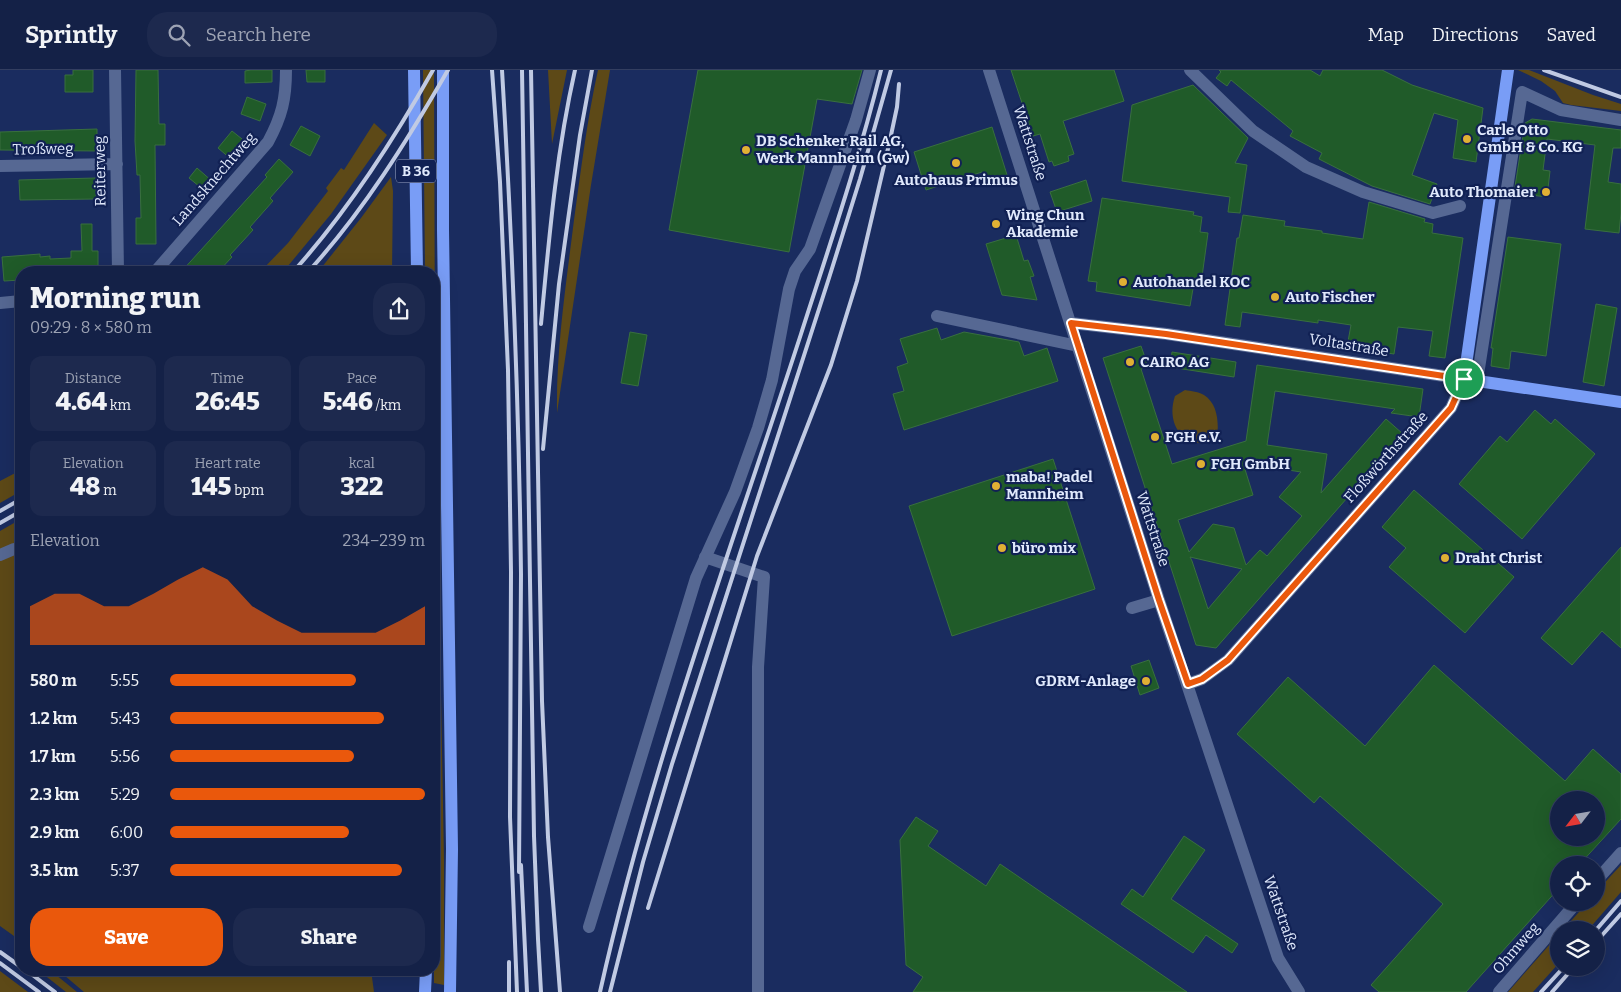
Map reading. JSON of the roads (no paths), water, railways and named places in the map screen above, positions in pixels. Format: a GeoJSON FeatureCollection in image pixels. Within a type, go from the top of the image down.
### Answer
{"type":"FeatureCollection","features":[{"type":"Feature","properties":{"kind":"main road","name":"B 36"},"geometry":{"type":"LineString","coordinates":[[414,70],[418,266]]}},
{"type":"Feature","properties":{"kind":"main road","name":"B 36"},"geometry":{"type":"LineString","coordinates":[[443,70],[442,230],[452,849],[450,992]]}},
{"type":"Feature","properties":{"kind":"main road","name":"Floßwörthstraße"},"geometry":{"type":"LineString","coordinates":[[1464,379],[1508,70]]}},
{"type":"Feature","properties":{"kind":"main road","name":"Voltastraße"},"geometry":{"type":"LineString","coordinates":[[1464,379],[1621,402]]}},
{"type":"Feature","properties":{"kind":"main road"},"geometry":{"type":"LineString","coordinates":[[425,992],[426,976]]}},
{"type":"Feature","properties":{"kind":"street","name":"Reiterweg"},"geometry":{"type":"LineString","coordinates":[[115,70],[118,266]]}},
{"type":"Feature","properties":{"kind":"street","name":"Landsknechtweg"},"geometry":{"type":"LineString","coordinates":[[160,266],[268,142],[277,126],[282,110],[286,93],[286,70]]}},
{"type":"Feature","properties":{"kind":"street"},"geometry":{"type":"LineString","coordinates":[[589,927],[696,578],[735,492],[758,428],[772,380],[789,289],[795,271],[810,249],[856,120],[870,70]]}},
{"type":"Feature","properties":{"kind":"street","name":"Wattstraße"},"geometry":{"type":"LineString","coordinates":[[989,70],[1159,600],[1278,958],[1299,992]]}},
{"type":"Feature","properties":{"kind":"street"},"geometry":{"type":"LineString","coordinates":[[1190,70],[1206,77],[1253,132],[1306,167],[1364,192],[1433,213],[1460,206]]}},
{"type":"Feature","properties":{"kind":"street"},"geometry":{"type":"LineString","coordinates":[[1477,381],[1522,92],[1561,110],[1621,120]]}},
{"type":"Feature","properties":{"kind":"street","name":"Troßweg"},"geometry":{"type":"LineString","coordinates":[[0,166],[117,164]]}},
{"type":"Feature","properties":{"kind":"street"},"geometry":{"type":"LineString","coordinates":[[0,303],[15,302]]}},
{"type":"Feature","properties":{"kind":"street"},"geometry":{"type":"LineString","coordinates":[[937,316],[1078,346]]}},
{"type":"Feature","properties":{"kind":"street","name":"Voltastraße"},"geometry":{"type":"LineString","coordinates":[[1071,323],[1166,334],[1464,379]]}},
{"type":"Feature","properties":{"kind":"street","name":"Floßwörthstraße"},"geometry":{"type":"LineString","coordinates":[[1188,684],[1202,679],[1228,660],[1451,408],[1464,379]]}},
{"type":"Feature","properties":{"kind":"street"},"geometry":{"type":"LineString","coordinates":[[0,555],[15,549]]}},
{"type":"Feature","properties":{"kind":"street"},"geometry":{"type":"LineString","coordinates":[[705,557],[764,577],[758,667],[758,992]]}},
{"type":"Feature","properties":{"kind":"street"},"geometry":{"type":"LineString","coordinates":[[1132,608],[1159,600]]}},
{"type":"Feature","properties":{"kind":"street"},"geometry":{"type":"LineString","coordinates":[[1605,870],[1621,853]]}},
{"type":"Feature","properties":{"kind":"street","name":"Ohmweg"},"geometry":{"type":"LineString","coordinates":[[1499,992],[1569,911]]}},
{"type":"Feature","properties":{"kind":"railway"},"geometry":{"type":"LineString","coordinates":[[298,266],[369,175],[433,70]]}},
{"type":"Feature","properties":{"kind":"railway"},"geometry":{"type":"LineString","coordinates":[[313,266],[366,200],[417,123],[448,70]]}},
{"type":"Feature","properties":{"kind":"railway"},"geometry":{"type":"LineString","coordinates":[[492,70],[500,182],[508,370],[511,572],[510,817],[517,992]]}},
{"type":"Feature","properties":{"kind":"railway"},"geometry":{"type":"LineString","coordinates":[[502,70],[519,448],[521,574],[519,872]]}},
{"type":"Feature","properties":{"kind":"railway"},"geometry":{"type":"LineString","coordinates":[[522,70],[534,836],[541,992]]}},
{"type":"Feature","properties":{"kind":"railway"},"geometry":{"type":"LineString","coordinates":[[531,70],[542,701],[548,837],[560,992]]}},
{"type":"Feature","properties":{"kind":"railway"},"geometry":{"type":"LineString","coordinates":[[541,324],[558,165],[575,70]]}},
{"type":"Feature","properties":{"kind":"railway"},"geometry":{"type":"LineString","coordinates":[[543,449],[559,284],[580,135],[592,70]]}},
{"type":"Feature","properties":{"kind":"railway"},"geometry":{"type":"LineString","coordinates":[[600,992],[620,908],[667,743],[719,579],[833,236],[881,70]]}},
{"type":"Feature","properties":{"kind":"railway"},"geometry":{"type":"LineString","coordinates":[[610,992],[643,862],[672,764],[829,278],[891,70]]}},
{"type":"Feature","properties":{"kind":"railway"},"geometry":{"type":"LineString","coordinates":[[1544,70],[1621,97]]}},
{"type":"Feature","properties":{"kind":"railway"},"geometry":{"type":"LineString","coordinates":[[648,908],[757,556],[831,365],[857,281],[890,140],[897,107],[899,84]]}},
{"type":"Feature","properties":{"kind":"railway"},"geometry":{"type":"LineString","coordinates":[[0,511],[15,502]]}},
{"type":"Feature","properties":{"kind":"railway"},"geometry":{"type":"LineString","coordinates":[[0,523],[15,514]]}},
{"type":"Feature","properties":{"kind":"railway"},"geometry":{"type":"LineString","coordinates":[[521,865],[527,992]]}},
{"type":"Feature","properties":{"kind":"railway"},"geometry":{"type":"LineString","coordinates":[[1604,921],[1621,901]]}},
{"type":"Feature","properties":{"kind":"railway"},"geometry":{"type":"LineString","coordinates":[[1605,932],[1621,914]]}},
{"type":"Feature","properties":{"kind":"railway"},"geometry":{"type":"LineString","coordinates":[[0,952],[15,963]]}},
{"type":"Feature","properties":{"kind":"railway"},"geometry":{"type":"LineString","coordinates":[[509,962],[509,992]]}},
{"type":"Feature","properties":{"kind":"railway"},"geometry":{"type":"LineString","coordinates":[[0,963],[15,974]]}},
{"type":"Feature","properties":{"kind":"railway"},"geometry":{"type":"LineString","coordinates":[[17,976],[39,992]]}},
{"type":"Feature","properties":{"kind":"railway"},"geometry":{"type":"LineString","coordinates":[[34,976],[55,992]]}},
{"type":"Feature","properties":{"kind":"railway"},"geometry":{"type":"LineString","coordinates":[[1541,992],[1556,976]]}},
{"type":"Feature","properties":{"kind":"railway"},"geometry":{"type":"LineString","coordinates":[[1552,992],[1566,976]]}},
{"type":"Feature","properties":{"kind":"place","name":"Carle Otto GmbH & Co. KG"},"geometry":{"type":"Point","coordinates":[1467,139]}},
{"type":"Feature","properties":{"kind":"place","name":"DB Schenker Rail AG, Werk Mannheim (Gw)"},"geometry":{"type":"Point","coordinates":[746,150]}},
{"type":"Feature","properties":{"kind":"place","name":"Autohaus Primus"},"geometry":{"type":"Point","coordinates":[956,163]}},
{"type":"Feature","properties":{"kind":"place","name":"Auto Thomaier"},"geometry":{"type":"Point","coordinates":[1546,192]}},
{"type":"Feature","properties":{"kind":"place","name":"Wing Chun Akademie"},"geometry":{"type":"Point","coordinates":[996,224]}},
{"type":"Feature","properties":{"kind":"place","name":"Autohandel KOC"},"geometry":{"type":"Point","coordinates":[1123,282]}},
{"type":"Feature","properties":{"kind":"place","name":"Auto Fischer"},"geometry":{"type":"Point","coordinates":[1275,297]}},
{"type":"Feature","properties":{"kind":"place","name":"CAIRO AG"},"geometry":{"type":"Point","coordinates":[1130,362]}},
{"type":"Feature","properties":{"kind":"place","name":"FGH e.V."},"geometry":{"type":"Point","coordinates":[1155,437]}},
{"type":"Feature","properties":{"kind":"place","name":"FGH GmbH"},"geometry":{"type":"Point","coordinates":[1201,464]}},
{"type":"Feature","properties":{"kind":"place","name":"maba! Padel Mannheim"},"geometry":{"type":"Point","coordinates":[996,486]}},
{"type":"Feature","properties":{"kind":"place","name":"büro mix"},"geometry":{"type":"Point","coordinates":[1002,548]}},
{"type":"Feature","properties":{"kind":"place","name":"Draht Christ"},"geometry":{"type":"Point","coordinates":[1445,558]}},
{"type":"Feature","properties":{"kind":"place","name":"GDRM-Anlage"},"geometry":{"type":"Point","coordinates":[1146,681]}}]}
